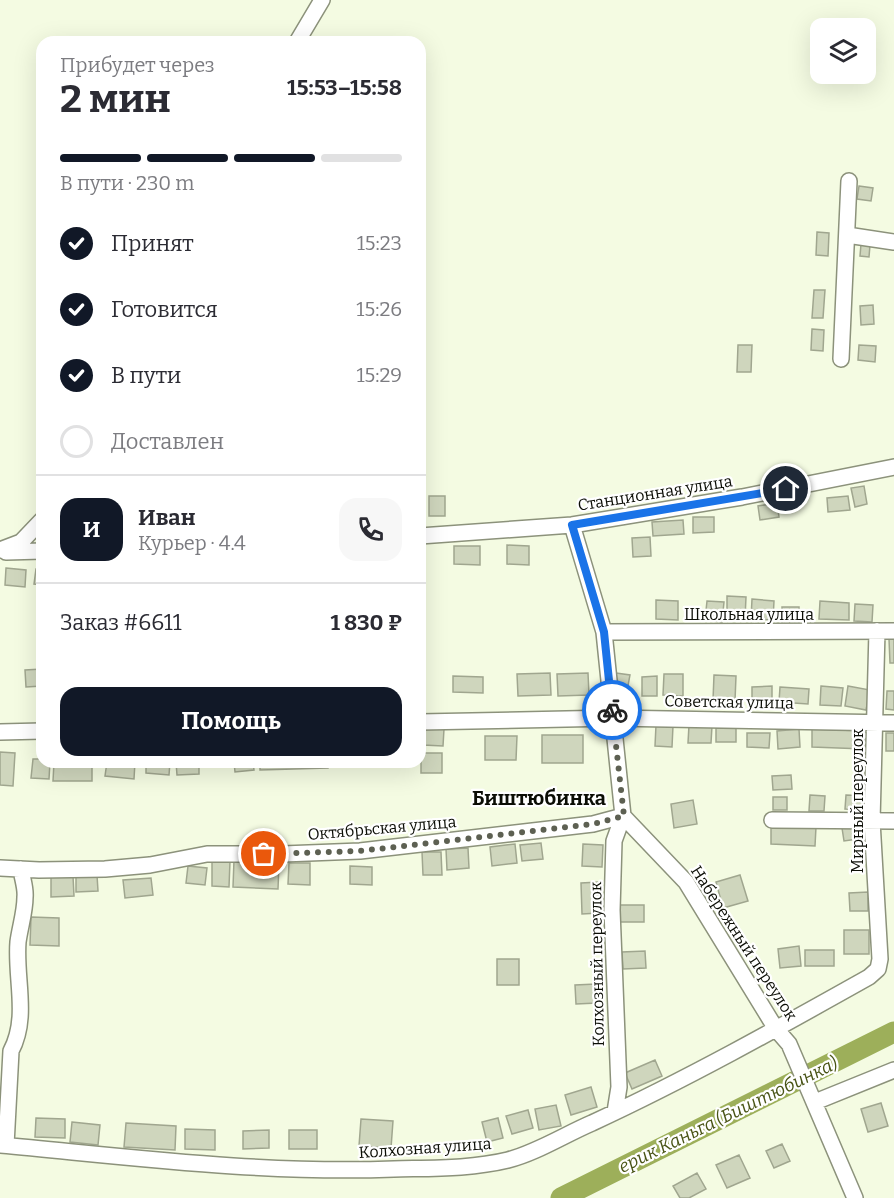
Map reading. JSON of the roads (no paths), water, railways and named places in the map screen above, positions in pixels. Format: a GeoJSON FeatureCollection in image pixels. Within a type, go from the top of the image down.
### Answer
{"type":"FeatureCollection","features":[{"type":"Feature","properties":{"kind":"street"},"geometry":{"type":"LineString","coordinates":[[301,36],[322,0]]}},
{"type":"Feature","properties":{"kind":"street"},"geometry":{"type":"LineString","coordinates":[[841,359],[849,181]]}},
{"type":"Feature","properties":{"kind":"street"},"geometry":{"type":"LineString","coordinates":[[847,235],[894,242]]}},
{"type":"Feature","properties":{"kind":"street","name":"Станционная улица"},"geometry":{"type":"LineString","coordinates":[[426,536],[572,525],[742,497],[894,467]]}},
{"type":"Feature","properties":{"kind":"street"},"geometry":{"type":"LineString","coordinates":[[572,525],[604,632],[624,816]]}},
{"type":"Feature","properties":{"kind":"street"},"geometry":{"type":"LineString","coordinates":[[0,551],[21,542],[36,526]]}},
{"type":"Feature","properties":{"kind":"street"},"geometry":{"type":"LineString","coordinates":[[0,551],[36,551]]}},
{"type":"Feature","properties":{"kind":"street","name":"Мирный переулок"},"geometry":{"type":"LineString","coordinates":[[877,631],[872,821],[880,959],[878,969]]}},
{"type":"Feature","properties":{"kind":"street","name":"Школьная улица"},"geometry":{"type":"LineString","coordinates":[[604,632],[894,632]]}},
{"type":"Feature","properties":{"kind":"street","name":"Советская улица"},"geometry":{"type":"LineString","coordinates":[[426,722],[613,717],[894,723]]}},
{"type":"Feature","properties":{"kind":"street"},"geometry":{"type":"LineString","coordinates":[[0,732],[36,731]]}},
{"type":"Feature","properties":{"kind":"street","name":"Октябрьская улица"},"geometry":{"type":"LineString","coordinates":[[0,868],[116,868],[150,865],[207,854],[360,851],[593,824],[624,816]]}},
{"type":"Feature","properties":{"kind":"street","name":"Набережный переулок"},"geometry":{"type":"LineString","coordinates":[[624,816],[686,882],[776,1029],[789,1044],[855,1198]]}},
{"type":"Feature","properties":{"kind":"street","name":"Колхозный переулок"},"geometry":{"type":"LineString","coordinates":[[615,1112],[619,1087],[612,887],[614,841],[624,816]]}},
{"type":"Feature","properties":{"kind":"street"},"geometry":{"type":"LineString","coordinates":[[772,820],[894,821]]}},
{"type":"Feature","properties":{"kind":"street"},"geometry":{"type":"LineString","coordinates":[[3,1145],[11,1051],[16,1043],[22,1008],[18,943],[26,896],[21,869]]}},
{"type":"Feature","properties":{"kind":"street","name":"Колхозная улица"},"geometry":{"type":"LineString","coordinates":[[3,1145],[232,1167],[336,1171],[444,1168],[511,1159],[615,1112],[776,1029],[869,977],[878,969]]}},
{"type":"Feature","properties":{"kind":"street"},"geometry":{"type":"LineString","coordinates":[[815,1102],[894,1070]]}},
{"type":"Feature","properties":{"kind":"waterway","name":"ерик Каньга (Биштюбинка)"},"geometry":{"type":"LineString","coordinates":[[561,1198],[894,1032]]}},
{"type":"Feature","properties":{"kind":"district","name":"Биштюбинка"},"geometry":{"type":"Point","coordinates":[539,798]}}]}
